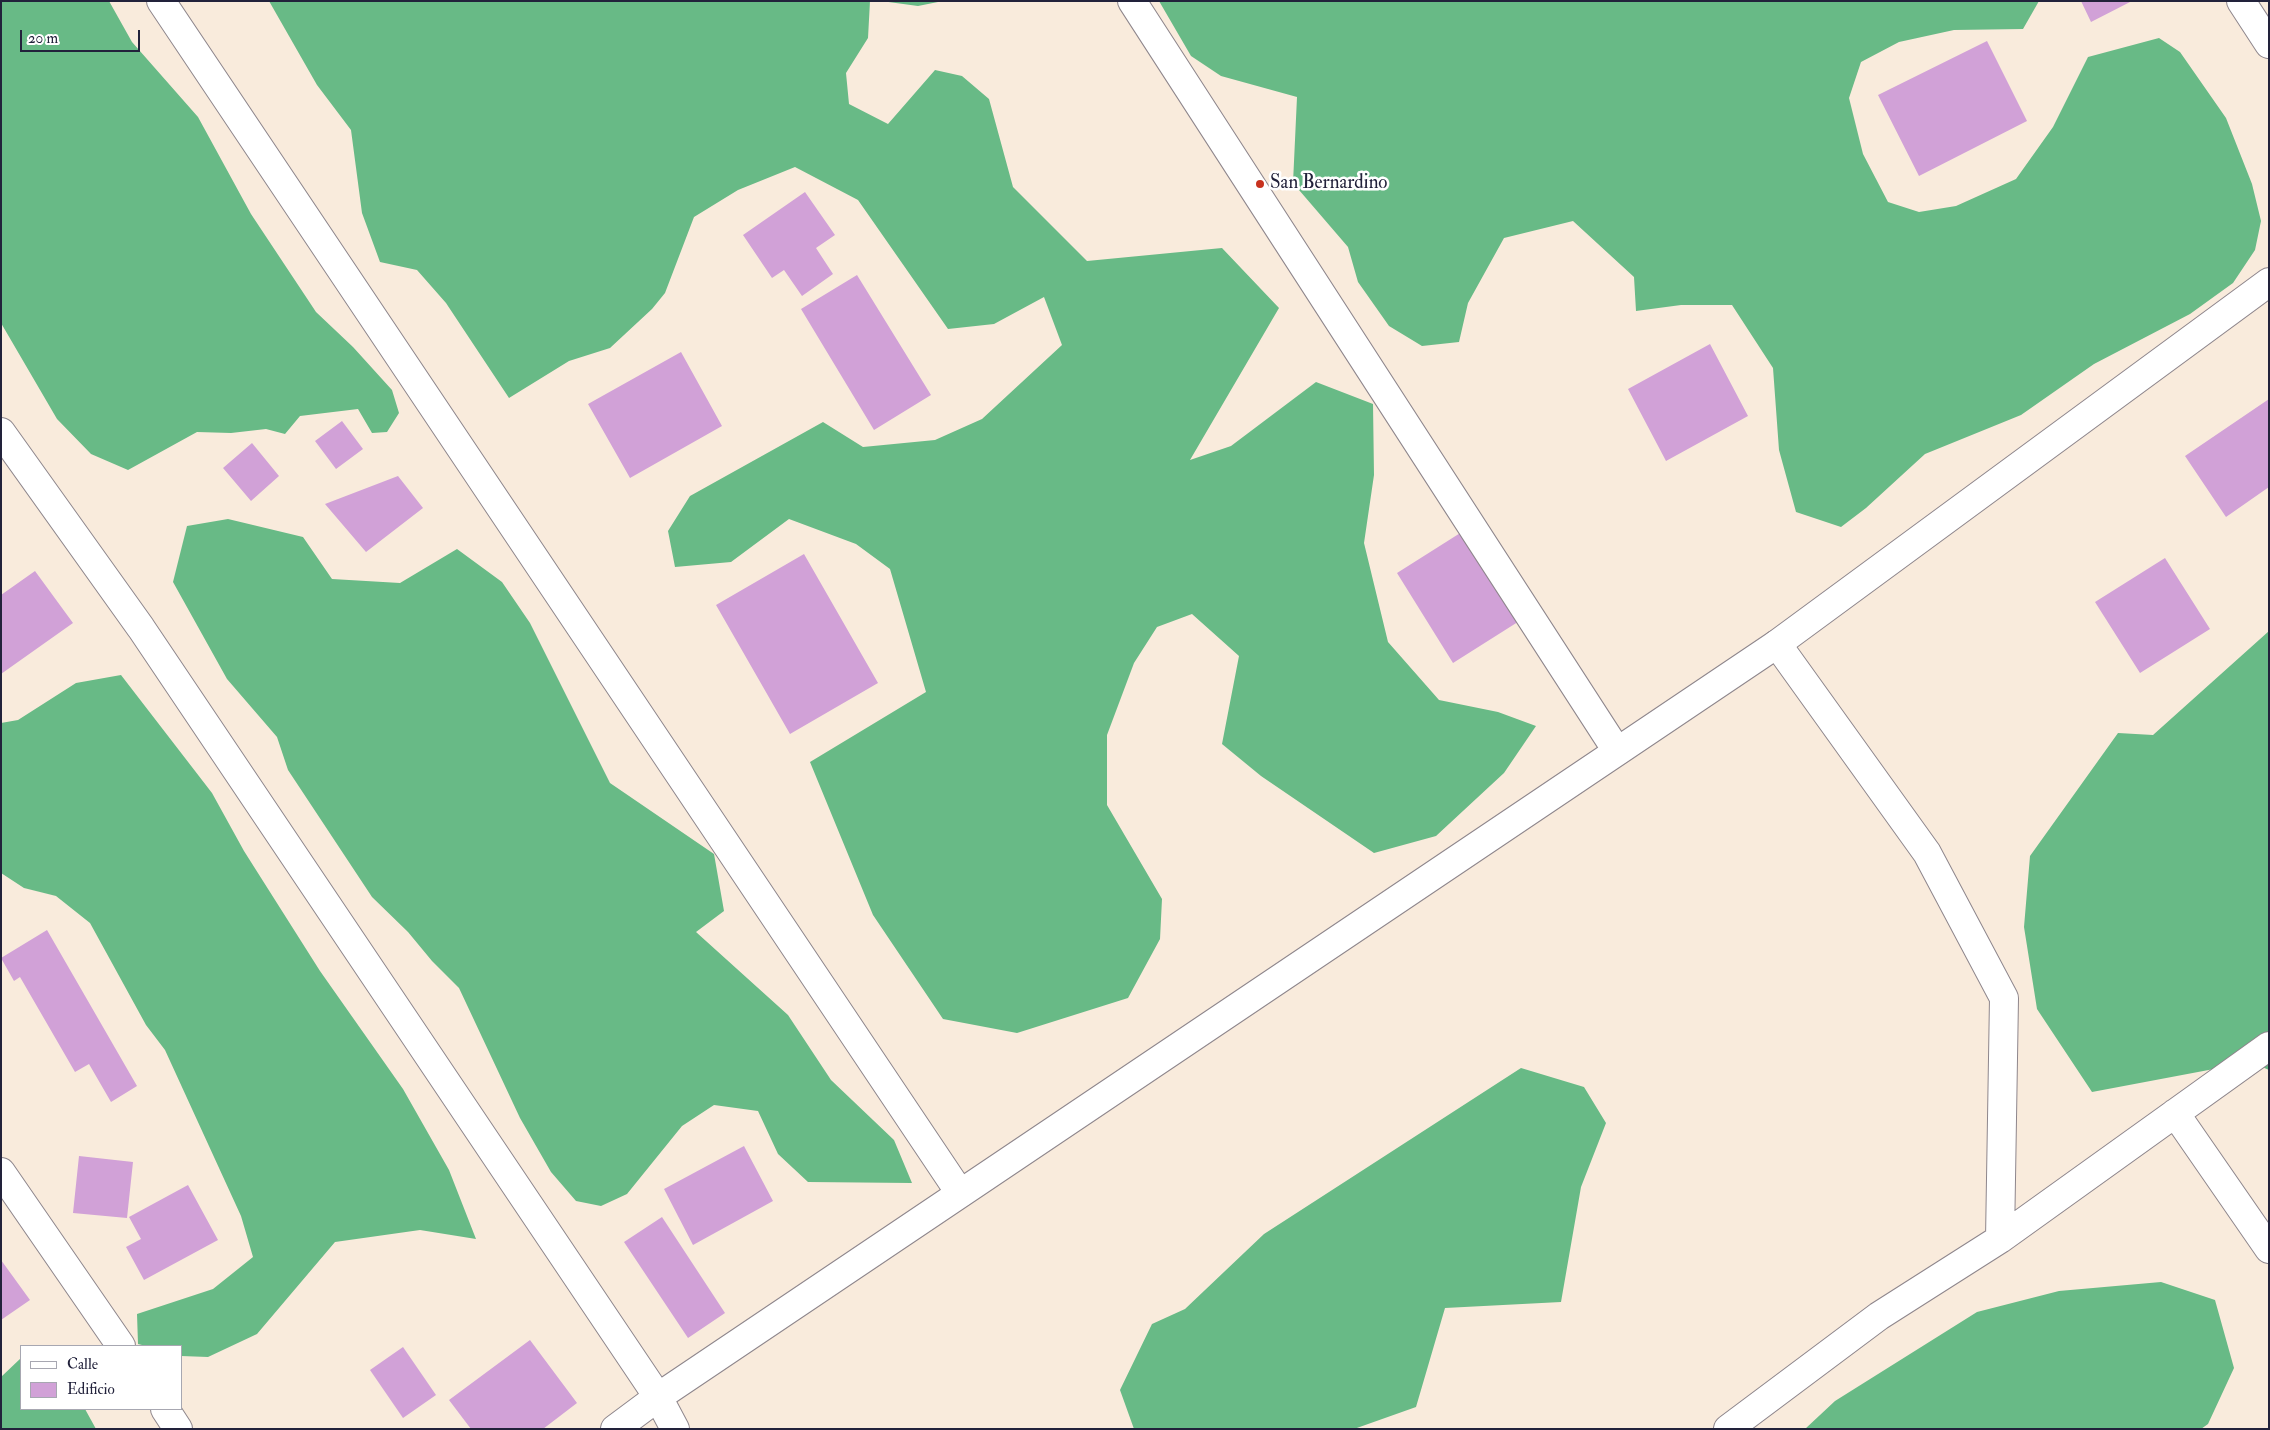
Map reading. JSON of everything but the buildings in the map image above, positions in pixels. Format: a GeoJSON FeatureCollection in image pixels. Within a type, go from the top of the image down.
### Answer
{"type":"FeatureCollection","features":[{"type":"Feature","properties":{"kind":"street"},"geometry":{"type":"LineString","coordinates":[[161,1],[960,1193]]}},
{"type":"Feature","properties":{"kind":"street"},"geometry":{"type":"LineString","coordinates":[[1132,1],[1617,751]]}},
{"type":"Feature","properties":{"kind":"street"},"geometry":{"type":"LineString","coordinates":[[2241,1],[2269,44]]}},
{"type":"Feature","properties":{"kind":"street"},"geometry":{"type":"LineString","coordinates":[[614,1429],[658,1397],[960,1193],[1777,644],[2269,282]]}},
{"type":"Feature","properties":{"kind":"street"},"geometry":{"type":"LineString","coordinates":[[1,432],[146,636],[658,1397],[675,1429]]}},
{"type":"Feature","properties":{"kind":"street"},"geometry":{"type":"LineString","coordinates":[[1777,644],[1927,853],[2004,998],[2000,1238]]}},
{"type":"Feature","properties":{"kind":"street"},"geometry":{"type":"LineString","coordinates":[[1728,1429],[1879,1316],[2000,1238],[2269,1046]]}},
{"type":"Feature","properties":{"kind":"street"},"geometry":{"type":"LineString","coordinates":[[2176,1113],[2269,1249]]}},
{"type":"Feature","properties":{"kind":"street"},"geometry":{"type":"LineString","coordinates":[[1,1172],[121,1345]]}},
{"type":"Feature","properties":{"kind":"street"},"geometry":{"type":"LineString","coordinates":[[166,1410],[178,1429]]}},
{"type":"Feature","properties":{"kind":"green space"},"geometry":{"type":"Polygon","coordinates":[[[1,1],[109,1],[132,42],[198,117],[251,214],[316,312],[353,347],[392,390],[399,413],[387,432],[372,433],[358,409],[300,416],[285,434],[266,429],[231,433],[197,432],[128,470],[91,454],[57,419],[1,323],[1,1]]]}},
{"type":"Feature","properties":{"kind":"green space"},"geometry":{"type":"Polygon","coordinates":[[[269,1],[870,1],[868,38],[846,73],[849,104],[888,124],[935,70],[962,76],[989,99],[1013,187],[1087,261],[1222,248],[1279,308],[1190,460],[1231,446],[1316,382],[1373,404],[1374,475],[1364,543],[1388,642],[1439,700],[1498,712],[1536,726],[1504,773],[1436,836],[1374,853],[1261,776],[1222,744],[1239,656],[1192,614],[1157,627],[1134,663],[1107,735],[1107,805],[1162,899],[1160,939],[1128,998],[1017,1033],[943,1019],[873,915],[810,762],[926,692],[890,569],[856,544],[789,519],[731,562],[675,567],[668,531],[690,496],[823,422],[863,447],[935,440],[982,419],[1062,345],[1044,297],[994,324],[948,329],[858,200],[795,167],[738,190],[694,217],[665,293],[652,309],[610,348],[569,361],[509,398],[446,303],[417,270],[380,262],[362,213],[351,130],[317,85],[269,1]]]}},
{"type":"Feature","properties":{"kind":"green space"},"geometry":{"type":"Polygon","coordinates":[[[881,1],[943,1],[918,6],[881,1]]]}},
{"type":"Feature","properties":{"kind":"green space"},"geometry":{"type":"Polygon","coordinates":[[[1159,1],[2039,1],[2023,29],[1954,30],[1899,42],[1861,62],[1849,98],[1863,154],[1888,202],[1919,212],[1956,206],[2016,179],[2053,127],[2088,57],[2159,38],[2180,52],[2226,118],[2252,184],[2261,221],[2255,250],[2233,283],[2190,314],[2094,364],[2021,415],[1925,454],[1866,508],[1841,527],[1796,512],[1779,450],[1773,368],[1732,305],[1681,305],[1636,311],[1634,277],[1573,221],[1504,238],[1468,303],[1459,342],[1422,346],[1389,326],[1358,282],[1348,247],[1293,183],[1297,97],[1221,76],[1191,56],[1159,1]]]}},
{"type":"Feature","properties":{"kind":"green space"},"geometry":{"type":"Polygon","coordinates":[[[228,519],[303,537],[332,579],[400,583],[457,549],[502,582],[530,623],[610,783],[714,854],[724,911],[696,932],[788,1015],[831,1080],[894,1140],[912,1183],[808,1182],[778,1154],[758,1111],[714,1105],[682,1126],[627,1194],[601,1206],[576,1201],[551,1172],[520,1118],[459,988],[432,961],[408,932],[372,897],[288,770],[277,737],[227,679],[173,582],[187,526],[228,519]]]}},
{"type":"Feature","properties":{"kind":"green space"},"geometry":{"type":"Polygon","coordinates":[[[2269,631],[2269,1070],[2251,1062],[2092,1092],[2037,1009],[2024,927],[2030,856],[2118,733],[2153,735],[2269,631]]]}},
{"type":"Feature","properties":{"kind":"green space"},"geometry":{"type":"Polygon","coordinates":[[[121,675],[212,793],[244,851],[320,971],[403,1089],[449,1170],[476,1239],[420,1230],[335,1242],[257,1334],[208,1357],[182,1356],[182,1345],[138,1344],[137,1314],[213,1289],[253,1257],[241,1216],[165,1050],[146,1025],[90,923],[56,896],[24,888],[1,873],[1,723],[18,720],[76,683],[121,675]]]}},
{"type":"Feature","properties":{"kind":"green space"},"geometry":{"type":"Polygon","coordinates":[[[1521,1068],[1584,1087],[1606,1123],[1581,1187],[1561,1302],[1445,1308],[1416,1407],[1354,1429],[1134,1429],[1120,1390],[1152,1324],[1185,1309],[1264,1234],[1521,1068]]]}},
{"type":"Feature","properties":{"kind":"green space"},"geometry":{"type":"Polygon","coordinates":[[[2161,1282],[2215,1300],[2234,1368],[2208,1424],[2201,1429],[1805,1429],[1835,1401],[1977,1312],[2059,1291],[2161,1282]]]}},
{"type":"Feature","properties":{"kind":"green space"},"geometry":{"type":"Polygon","coordinates":[[[20,1359],[20,1410],[86,1410],[96,1429],[1,1429],[1,1377],[20,1359]]]}},
{"type":"Feature","properties":{"kind":"place","name":"San Bernardino"},"geometry":{"type":"Point","coordinates":[1260,184]}}]}
